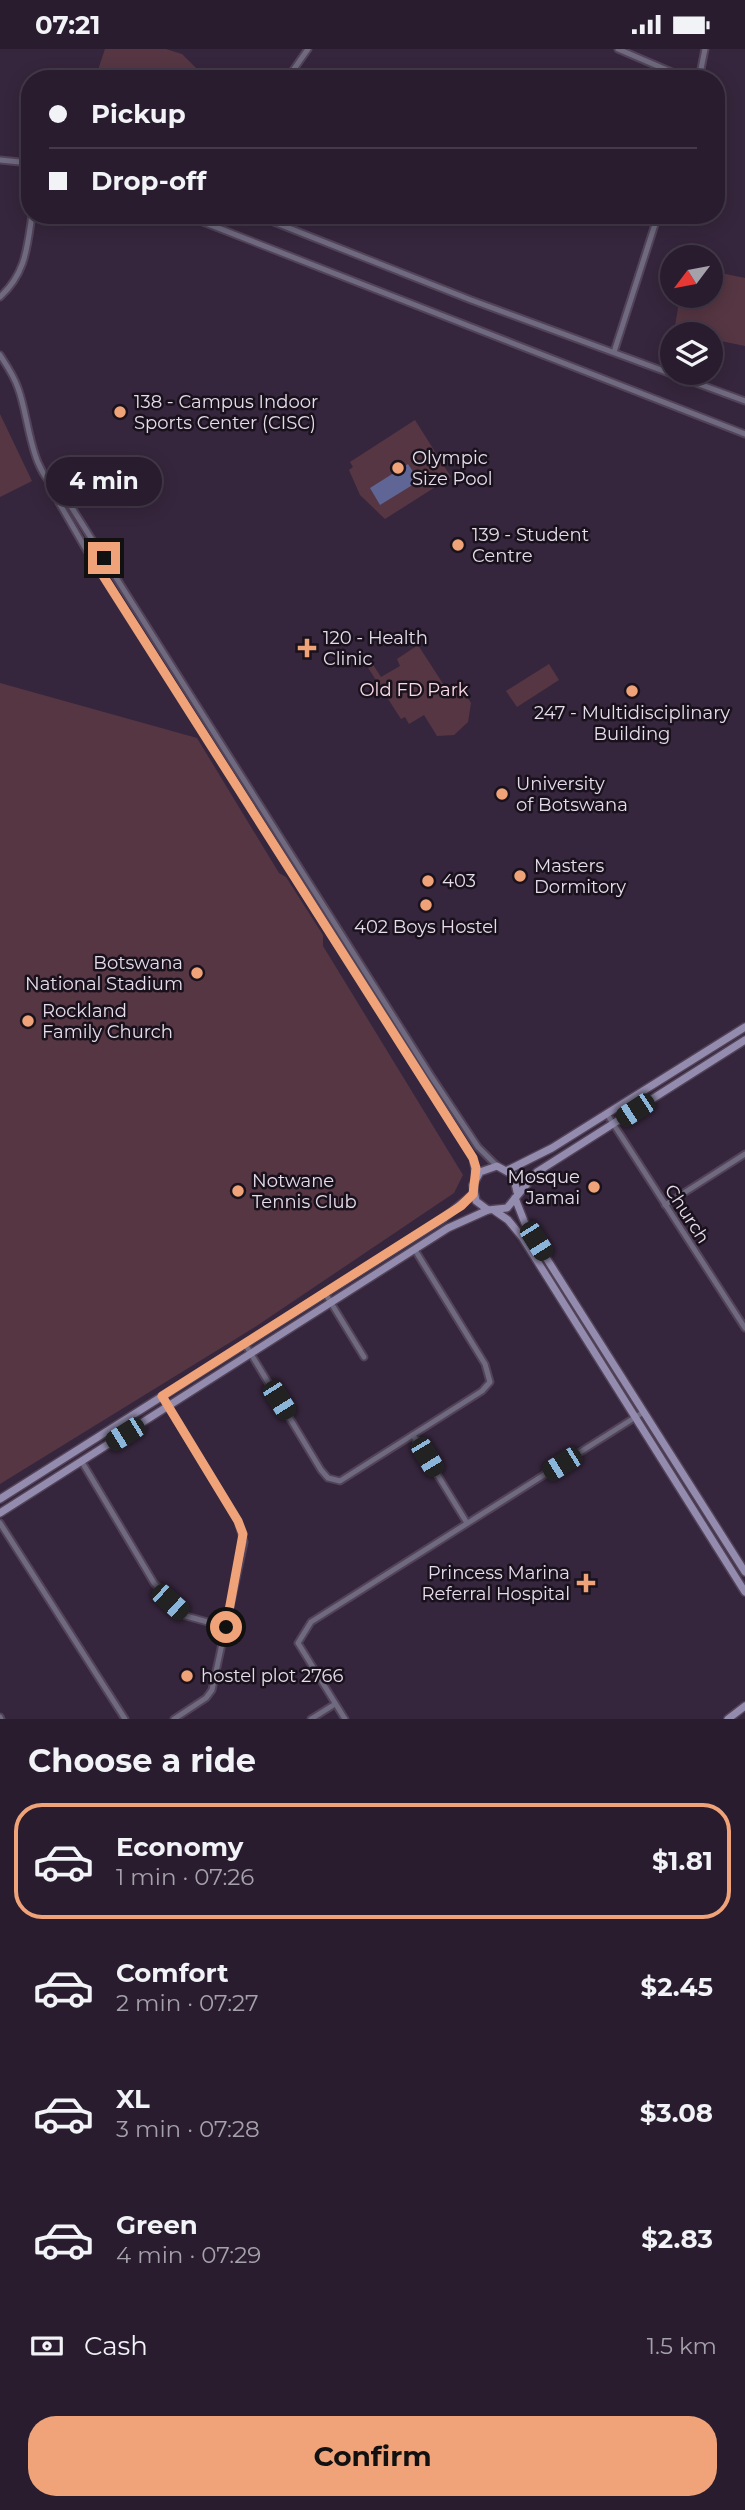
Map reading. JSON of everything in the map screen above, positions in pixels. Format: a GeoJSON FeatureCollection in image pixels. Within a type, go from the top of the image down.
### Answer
{"type":"FeatureCollection","features":[{"type":"Feature","properties":{"kind":"main road"},"geometry":{"type":"LineString","coordinates":[[508,1170],[538,1156],[745,1027]]}},
{"type":"Feature","properties":{"kind":"main road"},"geometry":{"type":"LineString","coordinates":[[0,1513],[465,1218],[507,1208],[537,1172],[745,1039]]}},
{"type":"Feature","properties":{"kind":"main road"},"geometry":{"type":"LineString","coordinates":[[0,1499],[444,1218],[473,1194],[475,1177],[485,1168],[498,1166],[508,1170],[516,1180],[516,1195],[526,1226],[745,1573]]}},
{"type":"Feature","properties":{"kind":"main road"},"geometry":{"type":"LineString","coordinates":[[473,1194],[491,1210],[508,1220],[522,1237],[745,1592]]}},
{"type":"Feature","properties":{"kind":"main road"},"geometry":{"type":"LineString","coordinates":[[728,1719],[745,1706]]}},
{"type":"Feature","properties":{"kind":"street"},"geometry":{"type":"LineString","coordinates":[[293,70],[308,49]]}},
{"type":"Feature","properties":{"kind":"street"},"geometry":{"type":"LineString","coordinates":[[618,49],[667,70]]}},
{"type":"Feature","properties":{"kind":"street"},"geometry":{"type":"LineString","coordinates":[[701,70],[705,49]]}},
{"type":"Feature","properties":{"kind":"street"},"geometry":{"type":"LineString","coordinates":[[0,160],[21,162]]}},
{"type":"Feature","properties":{"kind":"street"},"geometry":{"type":"LineString","coordinates":[[0,297],[19,276],[26,260],[31,224]]}},
{"type":"Feature","properties":{"kind":"street"},"geometry":{"type":"LineString","coordinates":[[208,224],[745,434]]}},
{"type":"Feature","properties":{"kind":"street"},"geometry":{"type":"LineString","coordinates":[[280,224],[745,401]]}},
{"type":"Feature","properties":{"kind":"street"},"geometry":{"type":"LineString","coordinates":[[614,352],[656,224]]}},
{"type":"Feature","properties":{"kind":"street"},"geometry":{"type":"LineString","coordinates":[[0,355],[18,387],[36,456],[55,489],[58,501],[473,1158],[475,1177]]}},
{"type":"Feature","properties":{"kind":"street"},"geometry":{"type":"LineString","coordinates":[[55,489],[62,492],[167,655],[431,1076],[478,1147],[498,1166]]}},
{"type":"Feature","properties":{"kind":"street"},"geometry":{"type":"LineString","coordinates":[[95,563],[104,558]]}},
{"type":"Feature","properties":{"kind":"street"},"geometry":{"type":"LineString","coordinates":[[159,660],[167,655]]}},
{"type":"Feature","properties":{"kind":"street","name":"Church"},"geometry":{"type":"LineString","coordinates":[[607,1114],[745,1328]]}},
{"type":"Feature","properties":{"kind":"street"},"geometry":{"type":"LineString","coordinates":[[665,1205],[745,1154]]}},
{"type":"Feature","properties":{"kind":"street"},"geometry":{"type":"LineString","coordinates":[[245,1344],[328,1478],[340,1481],[482,1391],[490,1382],[485,1364],[415,1250]]}},
{"type":"Feature","properties":{"kind":"street"},"geometry":{"type":"LineString","coordinates":[[325,1293],[363,1357]]}},
{"type":"Feature","properties":{"kind":"street"},"geometry":{"type":"LineString","coordinates":[[162,1396],[238,1521],[243,1534],[226,1627],[210,1694],[174,1719]]}},
{"type":"Feature","properties":{"kind":"street"},"geometry":{"type":"LineString","coordinates":[[345,1719],[298,1643],[302,1631],[310,1622],[642,1413]]}},
{"type":"Feature","properties":{"kind":"street"},"geometry":{"type":"LineString","coordinates":[[413,1435],[467,1523]]}},
{"type":"Feature","properties":{"kind":"street"},"geometry":{"type":"LineString","coordinates":[[82,1462],[154,1583],[186,1616],[226,1627]]}},
{"type":"Feature","properties":{"kind":"street"},"geometry":{"type":"LineString","coordinates":[[0,1523],[125,1719]]}},
{"type":"Feature","properties":{"kind":"street"},"geometry":{"type":"LineString","coordinates":[[311,1719],[335,1704]]}},
{"type":"Feature","properties":{"kind":"green space"},"geometry":{"type":"Polygon","coordinates":[[[105,49],[166,49],[182,54],[198,70],[98,70],[105,49]]]}},
{"type":"Feature","properties":{"kind":"green space"},"geometry":{"type":"Polygon","coordinates":[[[723,273],[745,278],[745,346],[723,341],[723,322],[676,322],[678,308],[723,308],[723,273]]]}},
{"type":"Feature","properties":{"kind":"green space"},"geometry":{"type":"Polygon","coordinates":[[[0,414],[32,481],[0,497],[0,414]]]}},
{"type":"Feature","properties":{"kind":"green space","name":"Olympic Size Pool"},"geometry":{"type":"Polygon","coordinates":[[[415,420],[451,477],[385,519],[360,495],[349,470],[353,467],[350,462],[415,420]]]}},
{"type":"Feature","properties":{"kind":"green space","name":"Old FD Park"},"geometry":{"type":"Polygon","coordinates":[[[418,645],[449,693],[460,686],[471,703],[468,722],[454,735],[437,736],[424,715],[409,724],[405,717],[401,719],[365,663],[370,660],[381,677],[400,666],[397,659],[418,645]]]}},
{"type":"Feature","properties":{"kind":"green space"},"geometry":{"type":"Polygon","coordinates":[[[549,664],[559,680],[517,707],[506,691],[549,664]]]}},
{"type":"Feature","properties":{"kind":"green space"},"geometry":{"type":"Polygon","coordinates":[[[0,683],[197,738],[279,873],[286,877],[323,935],[323,946],[463,1175],[454,1193],[255,1327],[0,1484],[0,683]]]}},
{"type":"Feature","properties":{"kind":"water"},"geometry":{"type":"Polygon","coordinates":[[[408,464],[419,481],[380,505],[370,488],[408,464]]]}},
{"type":"Feature","properties":{"kind":"place","name":"138 - Campus Indoor Sports Center (CISC)"},"geometry":{"type":"Point","coordinates":[120,412]}},
{"type":"Feature","properties":{"kind":"place","name":"Olympic Size Pool"},"geometry":{"type":"Point","coordinates":[398,468]}},
{"type":"Feature","properties":{"kind":"place","name":"139 - Student Centre"},"geometry":{"type":"Point","coordinates":[458,545]}},
{"type":"Feature","properties":{"kind":"place","name":"120 - Health Clinic"},"geometry":{"type":"Point","coordinates":[307,648]}},
{"type":"Feature","properties":{"kind":"place","name":"247 - Multidisciplinary Building"},"geometry":{"type":"Point","coordinates":[632,691]}},
{"type":"Feature","properties":{"kind":"place","name":"University of Botswana"},"geometry":{"type":"Point","coordinates":[502,794]}},
{"type":"Feature","properties":{"kind":"place","name":"Masters Dormitory"},"geometry":{"type":"Point","coordinates":[520,876]}},
{"type":"Feature","properties":{"kind":"place","name":"403"},"geometry":{"type":"Point","coordinates":[428,881]}},
{"type":"Feature","properties":{"kind":"place","name":"402 Boys Hostel"},"geometry":{"type":"Point","coordinates":[426,905]}},
{"type":"Feature","properties":{"kind":"place","name":"Botswana National Stadium"},"geometry":{"type":"Point","coordinates":[197,973]}},
{"type":"Feature","properties":{"kind":"place","name":"Rockland Family Church"},"geometry":{"type":"Point","coordinates":[28,1021]}},
{"type":"Feature","properties":{"kind":"place","name":"Mosque Jamai"},"geometry":{"type":"Point","coordinates":[594,1187]}},
{"type":"Feature","properties":{"kind":"place","name":"Notwane Tennis Club"},"geometry":{"type":"Point","coordinates":[238,1191]}},
{"type":"Feature","properties":{"kind":"place","name":"Princess Marina Referral Hospital"},"geometry":{"type":"Point","coordinates":[586,1583]}},
{"type":"Feature","properties":{"kind":"place","name":"hostel plot 2766"},"geometry":{"type":"Point","coordinates":[187,1676]}},
{"type":"Feature","properties":{"kind":"route"},"geometry":{"type":"LineString","coordinates":[[104,558],[95,563],[382,1013],[473,1158],[476,1168],[473,1194],[461,1206],[162,1396],[238,1521],[243,1534],[244,1542],[226,1627]]}}]}
